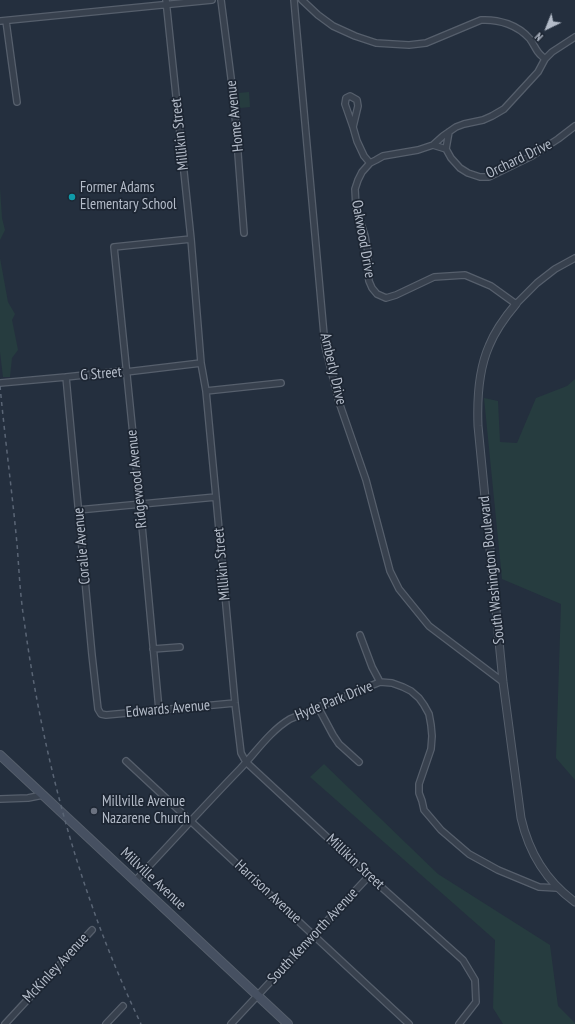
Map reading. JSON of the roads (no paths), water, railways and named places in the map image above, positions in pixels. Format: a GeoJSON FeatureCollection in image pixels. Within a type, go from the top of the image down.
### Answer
{"type":"FeatureCollection","features":[{"type":"Feature","properties":{"kind":"main road","name":"Millville Avenue"},"geometry":{"type":"LineString","coordinates":[[0,755],[288,1024]]}},
{"type":"Feature","properties":{"kind":"street"},"geometry":{"type":"LineString","coordinates":[[17,102],[3,21],[166,3],[212,0]]}},
{"type":"Feature","properties":{"kind":"street","name":"Home Avenue"},"geometry":{"type":"LineString","coordinates":[[221,0],[234,101],[244,233]]}},
{"type":"Feature","properties":{"kind":"street","name":"Amberly Drive"},"geometry":{"type":"LineString","coordinates":[[294,0],[325,346],[339,402],[366,480],[390,571],[399,589],[429,626],[503,682]]}},
{"type":"Feature","properties":{"kind":"street"},"geometry":{"type":"LineString","coordinates":[[302,0],[318,15],[333,26],[355,36],[376,43],[409,45],[426,43],[481,20],[508,23],[530,39],[538,52],[545,59]]}},
{"type":"Feature","properties":{"kind":"street","name":"Millikin Street"},"geometry":{"type":"LineString","coordinates":[[166,3],[192,239],[202,363],[241,753],[246,762],[369,876],[463,960],[475,980],[476,1002],[459,1024]]}},
{"type":"Feature","properties":{"kind":"street"},"geometry":{"type":"LineString","coordinates":[[353,128],[358,106],[357,100],[350,96],[346,98],[345,104],[357,141],[364,156],[370,163],[383,156],[418,150],[433,145],[456,128],[464,124],[483,120],[504,109],[538,72],[545,59],[552,52],[575,37]]}},
{"type":"Feature","properties":{"kind":"street","name":"Orchard Drive"},"geometry":{"type":"LineString","coordinates":[[446,149],[451,158],[460,168],[480,178],[490,177],[532,156],[575,126]]}},
{"type":"Feature","properties":{"kind":"street"},"geometry":{"type":"LineString","coordinates":[[433,145],[446,149],[449,132]]}},
{"type":"Feature","properties":{"kind":"street","name":"Oakwood Drive"},"geometry":{"type":"LineString","coordinates":[[370,163],[362,172],[358,180],[355,189],[355,197],[356,208],[365,236],[368,252],[369,281],[377,294],[386,298],[396,295],[434,277],[465,275],[491,286],[516,304]]}},
{"type":"Feature","properties":{"kind":"street","name":"Ridgewood Avenue"},"geometry":{"type":"LineString","coordinates":[[159,710],[114,247],[192,239]]}},
{"type":"Feature","properties":{"kind":"street","name":"South Washington Boulevard"},"geometry":{"type":"LineString","coordinates":[[575,258],[537,283],[516,304],[504,319],[489,346],[484,362],[481,376],[478,411],[478,426],[503,682],[521,818],[525,832],[540,864],[548,877],[557,888],[575,902]]}},
{"type":"Feature","properties":{"kind":"street","name":"G Street"},"geometry":{"type":"LineString","coordinates":[[0,383],[122,371],[126,372],[202,363]]}},
{"type":"Feature","properties":{"kind":"street","name":"Coralie Avenue"},"geometry":{"type":"LineString","coordinates":[[66,377],[92,656],[98,709],[101,714]]}},
{"type":"Feature","properties":{"kind":"street"},"geometry":{"type":"LineString","coordinates":[[206,391],[281,383]]}},
{"type":"Feature","properties":{"kind":"street"},"geometry":{"type":"LineString","coordinates":[[78,510],[216,497]]}},
{"type":"Feature","properties":{"kind":"street"},"geometry":{"type":"LineString","coordinates":[[360,635],[372,667],[380,682]]}},
{"type":"Feature","properties":{"kind":"street"},"geometry":{"type":"LineString","coordinates":[[153,649],[180,647]]}},
{"type":"Feature","properties":{"kind":"street","name":"Hyde Park Drive"},"geometry":{"type":"LineString","coordinates":[[135,881],[273,731],[290,719],[380,682],[392,683],[411,691],[419,698],[429,714],[432,725],[431,749],[419,784],[419,793],[424,810],[441,830],[469,854],[498,870],[539,887],[557,888]]}},
{"type":"Feature","properties":{"kind":"street","name":"Edwards Avenue"},"geometry":{"type":"LineString","coordinates":[[101,714],[106,715],[235,703]]}},
{"type":"Feature","properties":{"kind":"street"},"geometry":{"type":"LineString","coordinates":[[318,707],[333,736],[339,744],[359,762]]}},
{"type":"Feature","properties":{"kind":"street","name":"Harrison Avenue"},"geometry":{"type":"LineString","coordinates":[[126,761],[409,1024]]}},
{"type":"Feature","properties":{"kind":"street"},"geometry":{"type":"LineString","coordinates":[[0,799],[28,798],[43,795]]}},
{"type":"Feature","properties":{"kind":"street","name":"South Kenworth Avenue"},"geometry":{"type":"LineString","coordinates":[[231,1024],[369,876]]}},
{"type":"Feature","properties":{"kind":"street","name":"McKinley Avenue"},"geometry":{"type":"LineString","coordinates":[[5,1024],[92,930]]}},
{"type":"Feature","properties":{"kind":"street"},"geometry":{"type":"LineString","coordinates":[[106,1024],[123,1006]]}},
{"type":"Feature","properties":{"kind":"railway"},"geometry":{"type":"LineString","coordinates":[[0,386],[23,610],[32,672],[53,775],[82,877],[119,976],[141,1024]]}},
{"type":"Feature","properties":{"kind":"place","name":"Former Adams Elementary School"},"geometry":{"type":"Point","coordinates":[72,197]}},
{"type":"Feature","properties":{"kind":"place","name":"Millville Avenue Nazarene Church"},"geometry":{"type":"Point","coordinates":[94,811]}}]}
